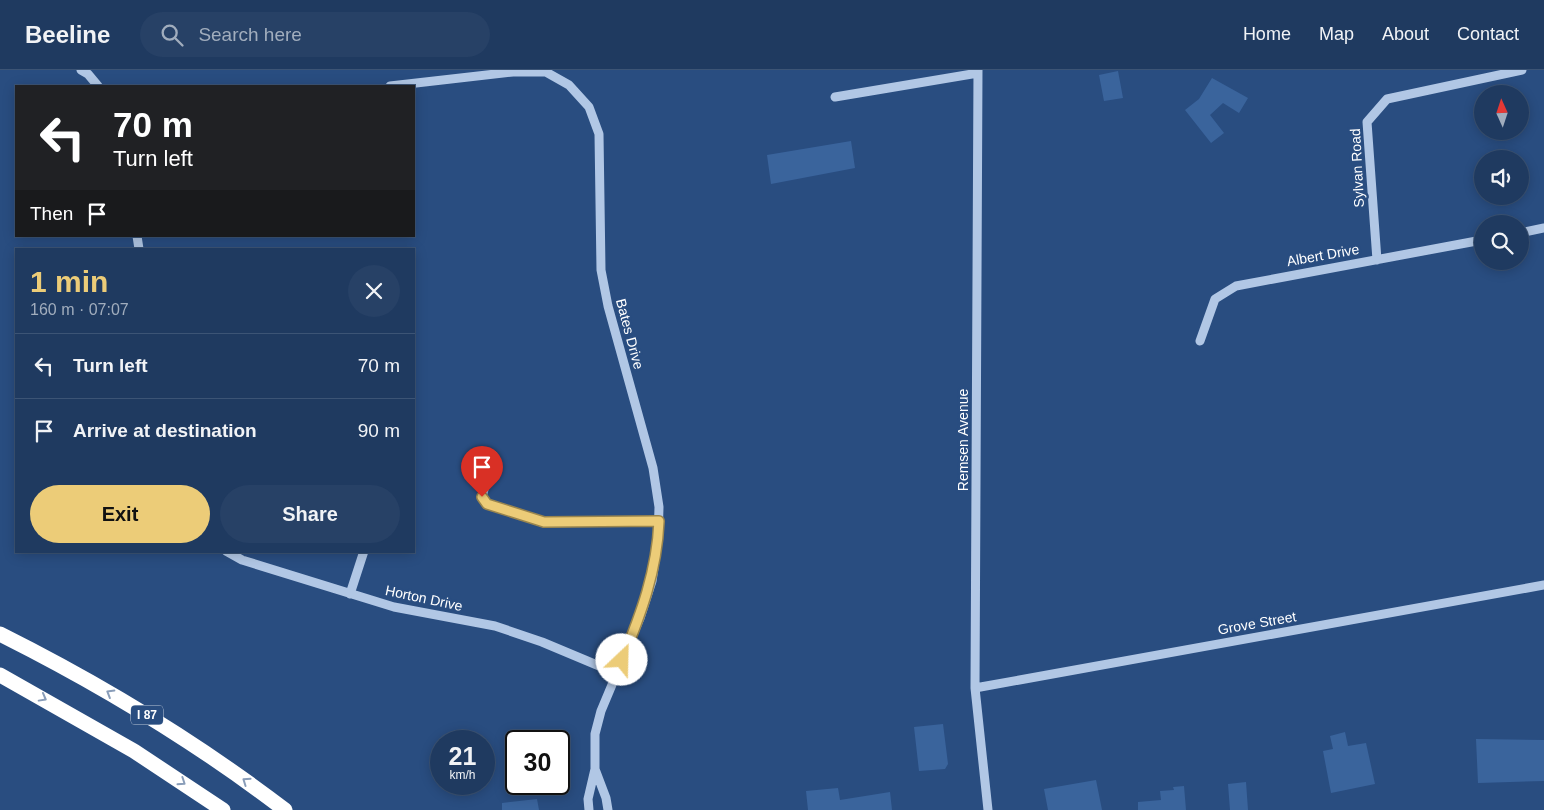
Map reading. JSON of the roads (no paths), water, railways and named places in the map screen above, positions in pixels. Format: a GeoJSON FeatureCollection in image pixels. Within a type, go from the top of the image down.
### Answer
{"type":"FeatureCollection","features":[{"type":"Feature","properties":{"kind":"highway","name":"I 87"},"geometry":{"type":"LineString","coordinates":[[0,634],[48,658],[154,720],[205,752],[285,810]]}},
{"type":"Feature","properties":{"kind":"highway"},"geometry":{"type":"LineString","coordinates":[[0,675],[127,746],[223,810]]}},
{"type":"Feature","properties":{"kind":"street"},"geometry":{"type":"LineString","coordinates":[[81,70],[88,74],[97,85]]}},
{"type":"Feature","properties":{"kind":"street","name":"Sylvan Road"},"geometry":{"type":"LineString","coordinates":[[1377,260],[1367,122],[1387,99],[1522,70]]}},
{"type":"Feature","properties":{"kind":"street","name":"Bates Drive"},"geometry":{"type":"LineString","coordinates":[[399,85],[513,72],[546,72],[569,85],[589,107],[599,134],[604,288],[653,468],[659,507],[659,521],[652,581],[640,618],[601,711],[595,734],[595,769],[588,799],[589,810]]}},
{"type":"Feature","properties":{"kind":"street"},"geometry":{"type":"LineString","coordinates":[[834,97],[978,72]]}},
{"type":"Feature","properties":{"kind":"street","name":"Remsen Avenue"},"geometry":{"type":"LineString","coordinates":[[978,72],[975,688],[988,810]]}},
{"type":"Feature","properties":{"kind":"street"},"geometry":{"type":"LineString","coordinates":[[1529,231],[1544,228]]}},
{"type":"Feature","properties":{"kind":"street","name":"Albert Drive"},"geometry":{"type":"LineString","coordinates":[[1200,341],[1215,299],[1236,286],[1474,242]]}},
{"type":"Feature","properties":{"kind":"street"},"geometry":{"type":"LineString","coordinates":[[493,456],[482,497],[487,504],[544,522],[659,521]]}},
{"type":"Feature","properties":{"kind":"street","name":"Horton Drive"},"geometry":{"type":"LineString","coordinates":[[230,553],[242,560],[394,607],[495,626],[542,642],[616,673]]}},
{"type":"Feature","properties":{"kind":"street"},"geometry":{"type":"LineString","coordinates":[[350,594],[363,553]]}},
{"type":"Feature","properties":{"kind":"street","name":"Grove Street"},"geometry":{"type":"LineString","coordinates":[[975,688],[1544,585]]}},
{"type":"Feature","properties":{"kind":"street","name":"Bates Drive"},"geometry":{"type":"LineString","coordinates":[[595,769],[606,798],[608,810]]}}]}
